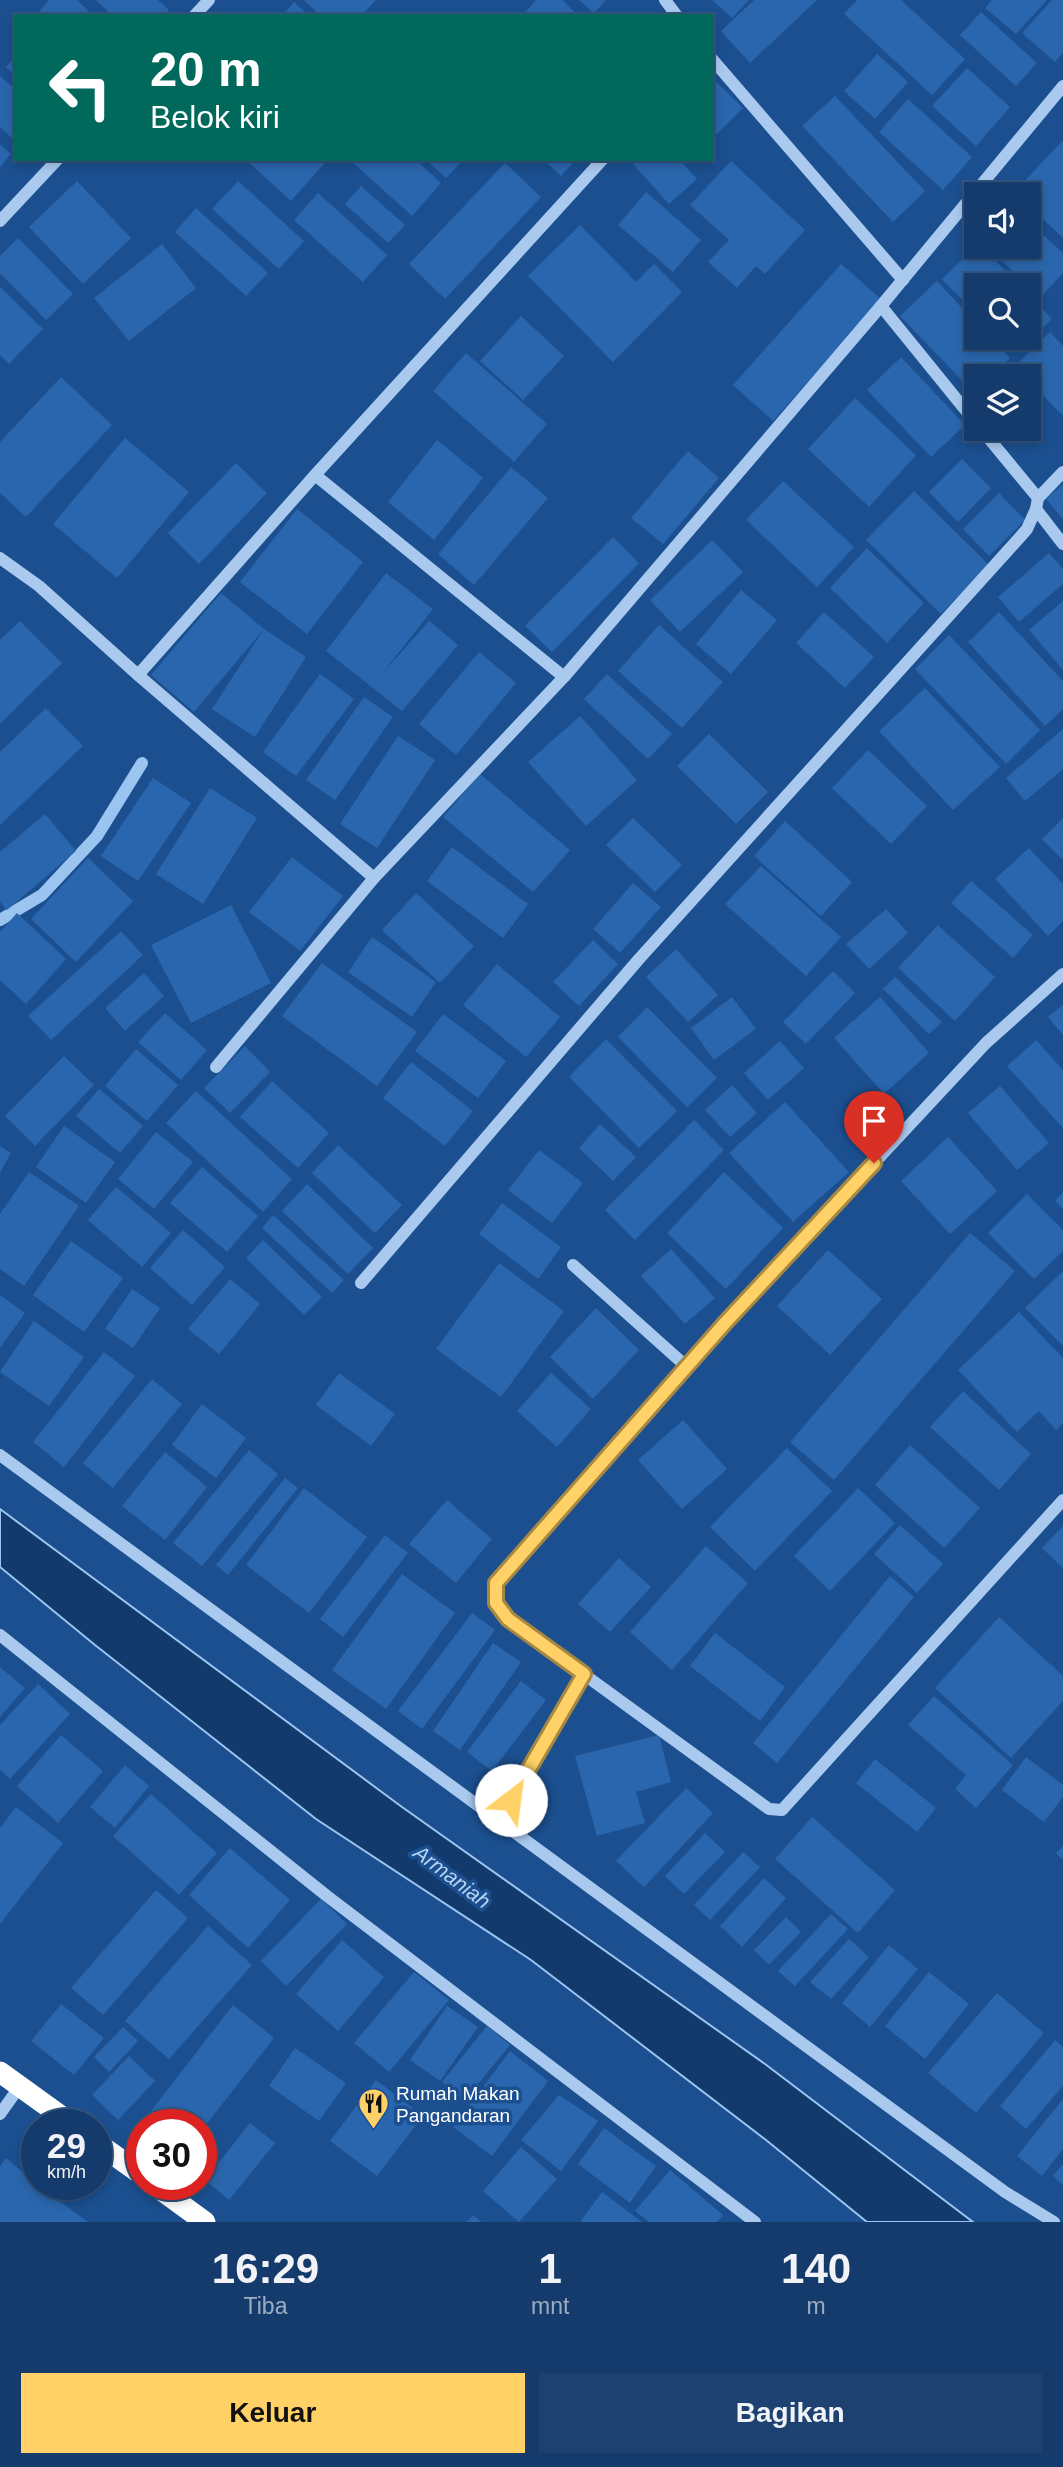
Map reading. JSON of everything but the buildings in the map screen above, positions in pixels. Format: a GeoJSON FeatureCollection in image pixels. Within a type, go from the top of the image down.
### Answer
{"type":"FeatureCollection","features":[{"type":"Feature","properties":{"kind":"highway"},"geometry":{"type":"LineString","coordinates":[[0,2071],[51,2109]]}},
{"type":"Feature","properties":{"kind":"highway"},"geometry":{"type":"LineString","coordinates":[[175,2200],[205,2222]]}},
{"type":"Feature","properties":{"kind":"street"},"geometry":{"type":"LineString","coordinates":[[196,14],[209,0]]}},
{"type":"Feature","properties":{"kind":"street"},"geometry":{"type":"LineString","coordinates":[[714,61],[902,280]]}},
{"type":"Feature","properties":{"kind":"street"},"geometry":{"type":"LineString","coordinates":[[216,1067],[374,878],[564,677],[881,306],[1063,86]]}},
{"type":"Feature","properties":{"kind":"street"},"geometry":{"type":"LineString","coordinates":[[0,222],[56,161]]}},
{"type":"Feature","properties":{"kind":"street"},"geometry":{"type":"LineString","coordinates":[[138,675],[315,475],[601,161]]}},
{"type":"Feature","properties":{"kind":"street"},"geometry":{"type":"LineString","coordinates":[[881,306],[964,408]]}},
{"type":"Feature","properties":{"kind":"street"},"geometry":{"type":"LineString","coordinates":[[990,441],[1063,544]]}},
{"type":"Feature","properties":{"kind":"street"},"geometry":{"type":"LineString","coordinates":[[361,1283],[639,959],[1021,536],[1027,529],[1037,504],[1063,472]]}},
{"type":"Feature","properties":{"kind":"street"},"geometry":{"type":"LineString","coordinates":[[315,475],[564,677]]}},
{"type":"Feature","properties":{"kind":"street"},"geometry":{"type":"LineString","coordinates":[[0,558],[39,586],[374,878]]}},
{"type":"Feature","properties":{"kind":"street"},"geometry":{"type":"LineString","coordinates":[[1063,974],[986,1042],[725,1323],[496,1583],[496,1603],[508,1619],[768,1809],[782,1810],[1063,1500]]}},
{"type":"Feature","properties":{"kind":"street"},"geometry":{"type":"LineString","coordinates":[[573,1265],[687,1367]]}},
{"type":"Feature","properties":{"kind":"street"},"geometry":{"type":"LineString","coordinates":[[0,1455],[1005,2192],[1054,2222]]}},
{"type":"Feature","properties":{"kind":"street"},"geometry":{"type":"LineString","coordinates":[[0,1635],[327,1896],[755,2222]]}},
{"type":"Feature","properties":{"kind":"street"},"geometry":{"type":"LineString","coordinates":[[499,1821],[584,1674]]}},
{"type":"Feature","properties":{"kind":"street"},"geometry":{"type":"LineString","coordinates":[[0,2113],[20,2086]]}},
{"type":"Feature","properties":{"kind":"water","name":"Armaniah"},"geometry":{"type":"Polygon","coordinates":[[[0,1509],[402,1807],[765,2064],[973,2222],[867,2222],[766,2140],[531,1960],[316,1819],[0,1567],[0,1509]]]}},
{"type":"Feature","properties":{"kind":"waterway"},"geometry":{"type":"LineString","coordinates":[[0,920],[42,895],[97,836],[142,763]]}},
{"type":"Feature","properties":{"kind":"place","name":"Rumah Makan Pangandaran"},"geometry":{"type":"Point","coordinates":[373,2131]}},
{"type":"Feature","properties":{"kind":"route"},"geometry":{"type":"LineString","coordinates":[[511,1800],[584,1674],[508,1619],[496,1603],[496,1583],[725,1323],[874,1163]]}}]}
